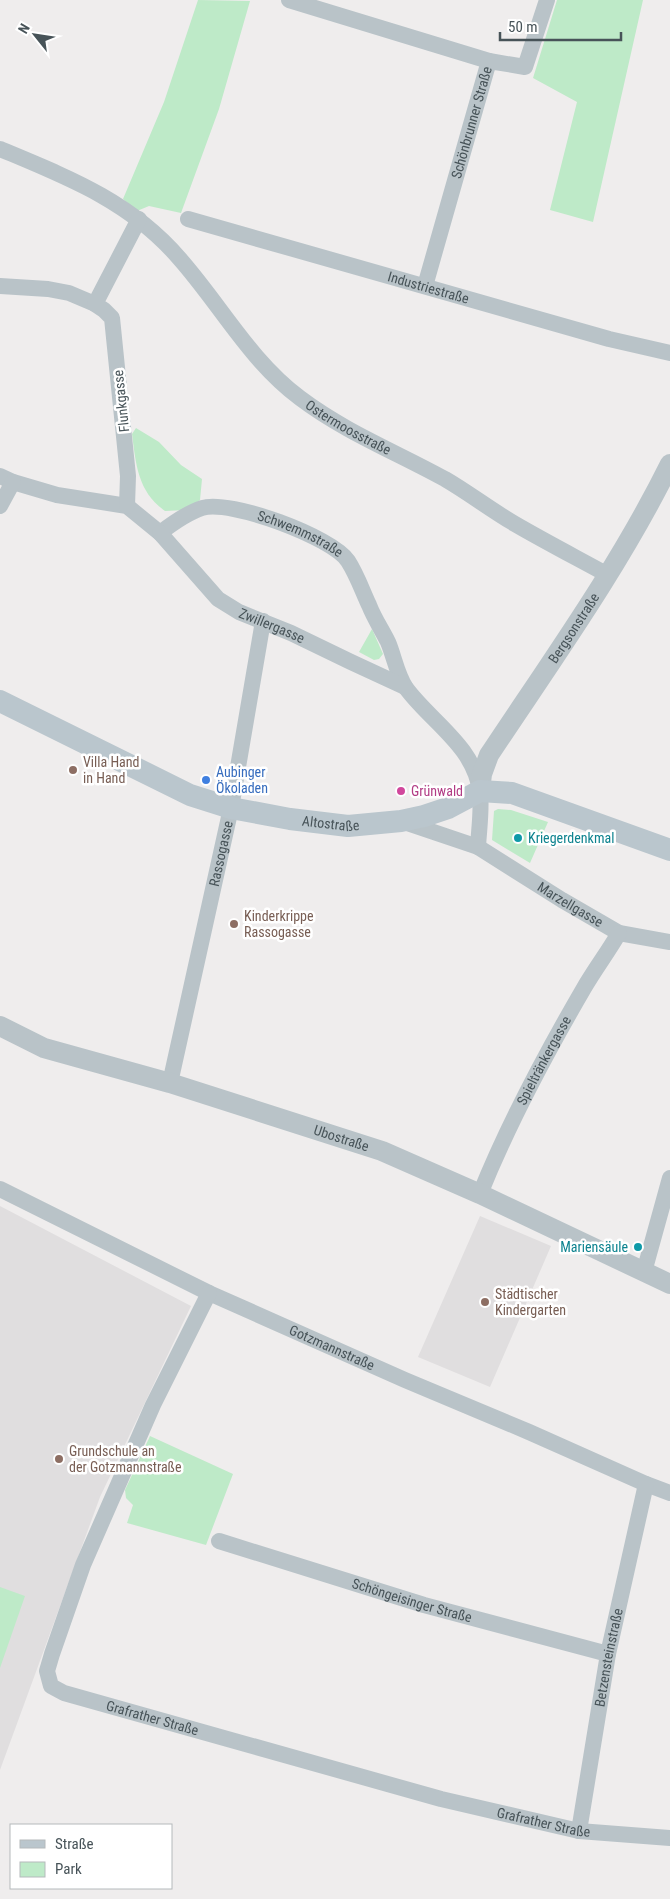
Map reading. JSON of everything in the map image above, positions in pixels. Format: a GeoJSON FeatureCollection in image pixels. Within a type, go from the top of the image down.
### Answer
{"type":"FeatureCollection","features":[{"type":"Feature","properties":{"kind":"main road","name":"Altostraße"},"geometry":{"type":"LineString","coordinates":[[0,701],[190,795],[231,808],[290,819],[348,826],[401,821],[424,816],[448,808],[480,791]]}},
{"type":"Feature","properties":{"kind":"main road"},"geometry":{"type":"LineString","coordinates":[[480,791],[512,793],[670,850]]}},
{"type":"Feature","properties":{"kind":"street"},"geometry":{"type":"LineString","coordinates":[[289,0],[489,61]]}},
{"type":"Feature","properties":{"kind":"street","name":"Schönbrunner Straße"},"geometry":{"type":"LineString","coordinates":[[425,286],[489,61],[526,67],[546,0]]}},
{"type":"Feature","properties":{"kind":"street"},"geometry":{"type":"LineString","coordinates":[[0,149],[63,175],[127,210],[139,219],[95,304]]}},
{"type":"Feature","properties":{"kind":"street","name":"Ostermoosstraße"},"geometry":{"type":"LineString","coordinates":[[139,219],[179,257],[265,368],[299,397],[337,424],[446,480],[514,524],[608,575]]}},
{"type":"Feature","properties":{"kind":"street","name":"Industriestraße"},"geometry":{"type":"LineString","coordinates":[[188,219],[609,339],[670,353]]}},
{"type":"Feature","properties":{"kind":"street","name":"Flunkgasse"},"geometry":{"type":"LineString","coordinates":[[0,286],[48,289],[70,293],[95,304],[112,318],[128,476],[127,506]]}},
{"type":"Feature","properties":{"kind":"street","name":"Bergsonstraße"},"geometry":{"type":"LineString","coordinates":[[480,791],[482,774],[489,755],[561,649],[608,575],[670,464]]}},
{"type":"Feature","properties":{"kind":"street"},"geometry":{"type":"LineString","coordinates":[[0,506],[7,479],[57,495],[127,506],[160,533]]}},
{"type":"Feature","properties":{"kind":"street","name":"Schwemmstraße"},"geometry":{"type":"LineString","coordinates":[[160,533],[181,518],[203,507],[219,506],[273,519],[321,539],[347,558],[358,578],[368,605],[388,642],[405,687],[462,748],[475,770],[480,791]]}},
{"type":"Feature","properties":{"kind":"street","name":"Zwillergasse"},"geometry":{"type":"LineString","coordinates":[[160,533],[218,599],[239,612],[291,633],[405,687]]}},
{"type":"Feature","properties":{"kind":"street","name":"Rassogasse"},"geometry":{"type":"LineString","coordinates":[[170,1083],[231,808],[263,621]]}},
{"type":"Feature","properties":{"kind":"street"},"geometry":{"type":"LineString","coordinates":[[478,847],[480,791]]}},
{"type":"Feature","properties":{"kind":"street","name":"Marzellgasse"},"geometry":{"type":"LineString","coordinates":[[401,821],[478,847],[562,900],[619,933],[670,942]]}},
{"type":"Feature","properties":{"kind":"street","name":"Spieltränkergasse"},"geometry":{"type":"LineString","coordinates":[[480,1194],[505,1134],[537,1072],[585,986],[619,933]]}},
{"type":"Feature","properties":{"kind":"street","name":"Ubostraße"},"geometry":{"type":"LineString","coordinates":[[0,1026],[44,1048],[170,1083],[382,1151],[480,1194],[670,1284]]}},
{"type":"Feature","properties":{"kind":"street"},"geometry":{"type":"LineString","coordinates":[[644,1272],[670,1178]]}},
{"type":"Feature","properties":{"kind":"street","name":"Gotzmannstraße"},"geometry":{"type":"LineString","coordinates":[[0,1189],[209,1293],[670,1493]]}},
{"type":"Feature","properties":{"kind":"street","name":"Grafrather Straße"},"geometry":{"type":"LineString","coordinates":[[209,1293],[153,1405],[83,1565],[47,1671],[51,1686],[64,1693],[431,1796],[579,1831],[670,1838]]}},
{"type":"Feature","properties":{"kind":"street","name":"Betzensteinstraße"},"geometry":{"type":"LineString","coordinates":[[579,1831],[608,1654],[646,1484]]}},
{"type":"Feature","properties":{"kind":"street","name":"Schöngeisinger Straße"},"geometry":{"type":"LineString","coordinates":[[219,1541],[424,1605],[608,1654]]}},
{"type":"Feature","properties":{"kind":"shaded area","name":"Grundschule an der Gotzmannstraße"},"geometry":{"type":"Polygon","coordinates":[[[0,1206],[191,1306],[100,1497],[0,1770],[0,1206]]]}},
{"type":"Feature","properties":{"kind":"shaded area","name":"Städtischer Kindergarten"},"geometry":{"type":"Polygon","coordinates":[[[480,1216],[551,1246],[490,1387],[418,1357],[480,1216]]]}},
{"type":"Feature","properties":{"kind":"green space"},"geometry":{"type":"Polygon","coordinates":[[[198,0],[250,1],[219,109],[181,213],[149,206],[137,211],[123,199],[164,102],[198,0]]]}},
{"type":"Feature","properties":{"kind":"green space"},"geometry":{"type":"Polygon","coordinates":[[[557,0],[643,0],[593,222],[550,210],[577,102],[533,78],[557,0]]]}},
{"type":"Feature","properties":{"kind":"green space"},"geometry":{"type":"Polygon","coordinates":[[[136,428],[159,442],[181,465],[202,479],[200,500],[186,510],[165,511],[156,504],[144,486],[137,467],[132,434],[136,428]]]}},
{"type":"Feature","properties":{"kind":"green space"},"geometry":{"type":"Polygon","coordinates":[[[372,629],[383,654],[379,659],[374,660],[359,652],[372,629]]]}},
{"type":"Feature","properties":{"kind":"green space"},"geometry":{"type":"Polygon","coordinates":[[[498,809],[511,810],[548,822],[530,863],[492,840],[494,811],[498,809]]]}},
{"type":"Feature","properties":{"kind":"green space"},"geometry":{"type":"Polygon","coordinates":[[[150,1436],[233,1474],[206,1545],[127,1523],[133,1505],[126,1498],[125,1490],[150,1436]]]}},
{"type":"Feature","properties":{"kind":"green space"},"geometry":{"type":"Polygon","coordinates":[[[0,1587],[25,1596],[0,1668],[0,1587]]]}},
{"type":"Feature","properties":{"kind":"place","name":"Villa Hand in Hand"},"geometry":{"type":"Point","coordinates":[73,770]}},
{"type":"Feature","properties":{"kind":"place","name":"Aubinger Ökoladen"},"geometry":{"type":"Point","coordinates":[206,780]}},
{"type":"Feature","properties":{"kind":"place","name":"Grünwald"},"geometry":{"type":"Point","coordinates":[401,791]}},
{"type":"Feature","properties":{"kind":"place","name":"Kriegerdenkmal"},"geometry":{"type":"Point","coordinates":[518,838]}},
{"type":"Feature","properties":{"kind":"place","name":"Kinderkrippe Rassogasse"},"geometry":{"type":"Point","coordinates":[234,924]}},
{"type":"Feature","properties":{"kind":"place","name":"Mariensäule"},"geometry":{"type":"Point","coordinates":[638,1247]}},
{"type":"Feature","properties":{"kind":"place","name":"Städtischer Kindergarten"},"geometry":{"type":"Point","coordinates":[485,1302]}},
{"type":"Feature","properties":{"kind":"place","name":"Grundschule an der Gotzmannstraße"},"geometry":{"type":"Point","coordinates":[59,1459]}}]}
